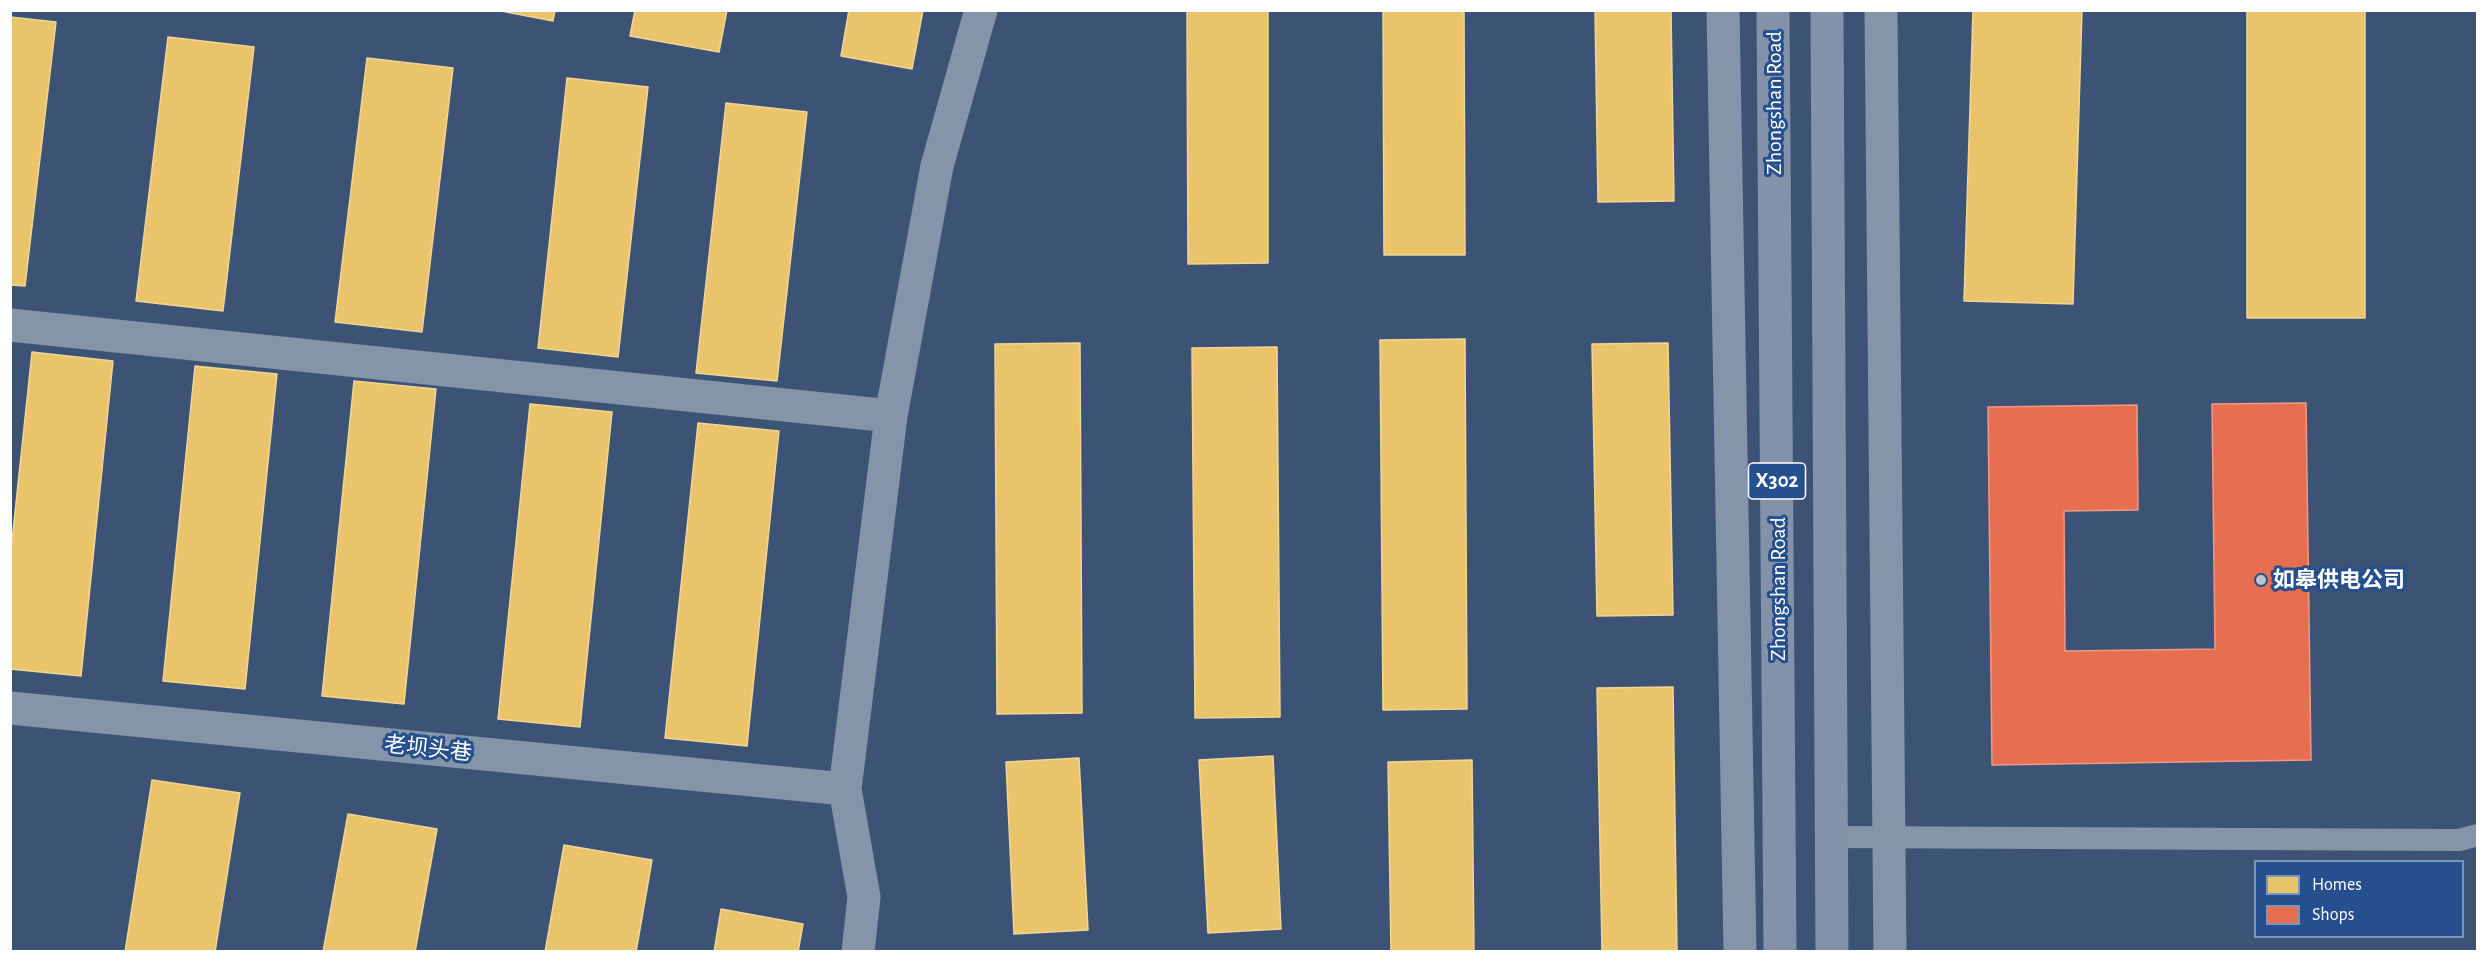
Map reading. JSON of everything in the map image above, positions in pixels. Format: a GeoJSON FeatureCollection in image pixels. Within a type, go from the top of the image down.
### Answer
{"type":"FeatureCollection","features":[{"type":"Feature","properties":{"kind":"main road","name":"Zhongshan Road"},"geometry":{"type":"LineString","coordinates":[[1773,10],[1780,951]]}},
{"type":"Feature","properties":{"kind":"main road","name":"X302"},"geometry":{"type":"LineString","coordinates":[[1827,10],[1832,951]]}},
{"type":"Feature","properties":{"kind":"street"},"geometry":{"type":"LineString","coordinates":[[858,951],[864,897],[844,789],[891,416],[937,166],[981,10]]}},
{"type":"Feature","properties":{"kind":"street"},"geometry":{"type":"LineString","coordinates":[[1723,10],[1740,951]]}},
{"type":"Feature","properties":{"kind":"street"},"geometry":{"type":"LineString","coordinates":[[1881,10],[1890,951]]}},
{"type":"Feature","properties":{"kind":"street"},"geometry":{"type":"LineString","coordinates":[[10,326],[891,416]]}},
{"type":"Feature","properties":{"kind":"street","name":"老坝头巷"},"geometry":{"type":"LineString","coordinates":[[10,708],[844,789]]}},
{"type":"Feature","properties":{"kind":"lane"},"geometry":{"type":"LineString","coordinates":[[1831,837],[2458,840],[2478,836]]}},
{"type":"Feature","properties":{"kind":"building: Homes"},"geometry":{"type":"Polygon","coordinates":[[[496,10],[555,10],[553,21],[496,10]]]}},
{"type":"Feature","properties":{"kind":"building: Homes"},"geometry":{"type":"Polygon","coordinates":[[[635,10],[727,10],[719,52],[630,36],[635,10]]]}},
{"type":"Feature","properties":{"kind":"building: Homes"},"geometry":{"type":"Polygon","coordinates":[[[849,10],[923,10],[912,69],[841,56],[849,10]]]}},
{"type":"Feature","properties":{"kind":"building: Homes"},"geometry":{"type":"Polygon","coordinates":[[[1187,10],[1268,10],[1268,263],[1188,264],[1187,10]]]}},
{"type":"Feature","properties":{"kind":"building: Homes"},"geometry":{"type":"Polygon","coordinates":[[[1383,10],[1464,10],[1465,255],[1384,255],[1383,10]]]}},
{"type":"Feature","properties":{"kind":"building: Homes"},"geometry":{"type":"Polygon","coordinates":[[[1595,10],[1671,10],[1674,201],[1598,202],[1595,10]]]}},
{"type":"Feature","properties":{"kind":"building: Homes"},"geometry":{"type":"Polygon","coordinates":[[[1973,10],[2082,10],[2073,304],[1964,301],[1973,10]]]}},
{"type":"Feature","properties":{"kind":"building: Homes"},"geometry":{"type":"Polygon","coordinates":[[[2247,10],[2365,10],[2365,318],[2247,318],[2247,10]]]}},
{"type":"Feature","properties":{"kind":"building: Homes"},"geometry":{"type":"Polygon","coordinates":[[[10,17],[56,22],[25,286],[10,285],[10,17]]]}},
{"type":"Feature","properties":{"kind":"building: Homes"},"geometry":{"type":"Polygon","coordinates":[[[168,37],[254,47],[223,311],[136,301],[168,37]]]}},
{"type":"Feature","properties":{"kind":"building: Homes"},"geometry":{"type":"Polygon","coordinates":[[[367,58],[453,68],[422,332],[335,322],[367,58]]]}},
{"type":"Feature","properties":{"kind":"building: Homes"},"geometry":{"type":"Polygon","coordinates":[[[567,78],[648,87],[618,357],[538,348],[567,78]]]}},
{"type":"Feature","properties":{"kind":"building: Homes"},"geometry":{"type":"Polygon","coordinates":[[[726,103],[807,112],[777,381],[696,373],[726,103]]]}},
{"type":"Feature","properties":{"kind":"building: Homes"},"geometry":{"type":"Polygon","coordinates":[[[1465,339],[1467,709],[1383,710],[1380,340],[1465,339]]]}},
{"type":"Feature","properties":{"kind":"building: Homes"},"geometry":{"type":"Polygon","coordinates":[[[1080,343],[1082,713],[997,714],[995,344],[1080,343]]]}},
{"type":"Feature","properties":{"kind":"building: Homes"},"geometry":{"type":"Polygon","coordinates":[[[1668,343],[1673,615],[1597,616],[1592,344],[1668,343]]]}},
{"type":"Feature","properties":{"kind":"building: Homes"},"geometry":{"type":"Polygon","coordinates":[[[1277,347],[1280,717],[1195,718],[1192,348],[1277,347]]]}},
{"type":"Feature","properties":{"kind":"building: Homes"},"geometry":{"type":"Polygon","coordinates":[[[32,352],[113,361],[81,676],[10,669],[10,560],[32,352]]]}},
{"type":"Feature","properties":{"kind":"building: Homes"},"geometry":{"type":"Polygon","coordinates":[[[195,366],[277,374],[245,689],[163,681],[195,366]]]}},
{"type":"Feature","properties":{"kind":"building: Homes"},"geometry":{"type":"Polygon","coordinates":[[[354,381],[436,389],[404,704],[322,696],[354,381]]]}},
{"type":"Feature","properties":{"kind":"building: Homes"},"geometry":{"type":"Polygon","coordinates":[[[530,404],[612,412],[580,727],[498,719],[530,404]]]}},
{"type":"Feature","properties":{"kind":"building: Homes"},"geometry":{"type":"Polygon","coordinates":[[[698,423],[779,431],[747,746],[665,738],[698,423]]]}},
{"type":"Feature","properties":{"kind":"building: Homes"},"geometry":{"type":"Polygon","coordinates":[[[1673,687],[1677,952],[1602,952],[1597,688],[1673,687]]]}},
{"type":"Feature","properties":{"kind":"building: Homes"},"geometry":{"type":"Polygon","coordinates":[[[1273,756],[1281,929],[1208,933],[1199,760],[1273,756]]]}},
{"type":"Feature","properties":{"kind":"building: Homes"},"geometry":{"type":"Polygon","coordinates":[[[1079,758],[1088,930],[1014,934],[1006,762],[1079,758]]]}},
{"type":"Feature","properties":{"kind":"building: Homes"},"geometry":{"type":"Polygon","coordinates":[[[1472,760],[1474,952],[1391,952],[1388,762],[1472,760]]]}},
{"type":"Feature","properties":{"kind":"building: Homes"},"geometry":{"type":"Polygon","coordinates":[[[152,780],[240,793],[215,952],[125,952],[152,780]]]}},
{"type":"Feature","properties":{"kind":"building: Homes"},"geometry":{"type":"Polygon","coordinates":[[[348,814],[437,829],[415,952],[323,952],[348,814]]]}},
{"type":"Feature","properties":{"kind":"building: Homes"},"geometry":{"type":"Polygon","coordinates":[[[564,845],[652,860],[636,952],[545,952],[564,845]]]}},
{"type":"Feature","properties":{"kind":"building: Homes"},"geometry":{"type":"Polygon","coordinates":[[[721,909],[803,924],[798,952],[714,952],[721,909]]]}},
{"type":"Feature","properties":{"kind":"building: Shops","name":"如皋供电公司"},"geometry":{"type":"Polygon","coordinates":[[[2306,403],[2311,760],[1992,765],[1988,407],[2137,405],[2138,510],[2064,511],[2065,651],[2215,649],[2212,404],[2306,403]]]}},
{"type":"Feature","properties":{"kind":"place","name":"如皋供电公司"},"geometry":{"type":"Point","coordinates":[2261,580]}}]}
